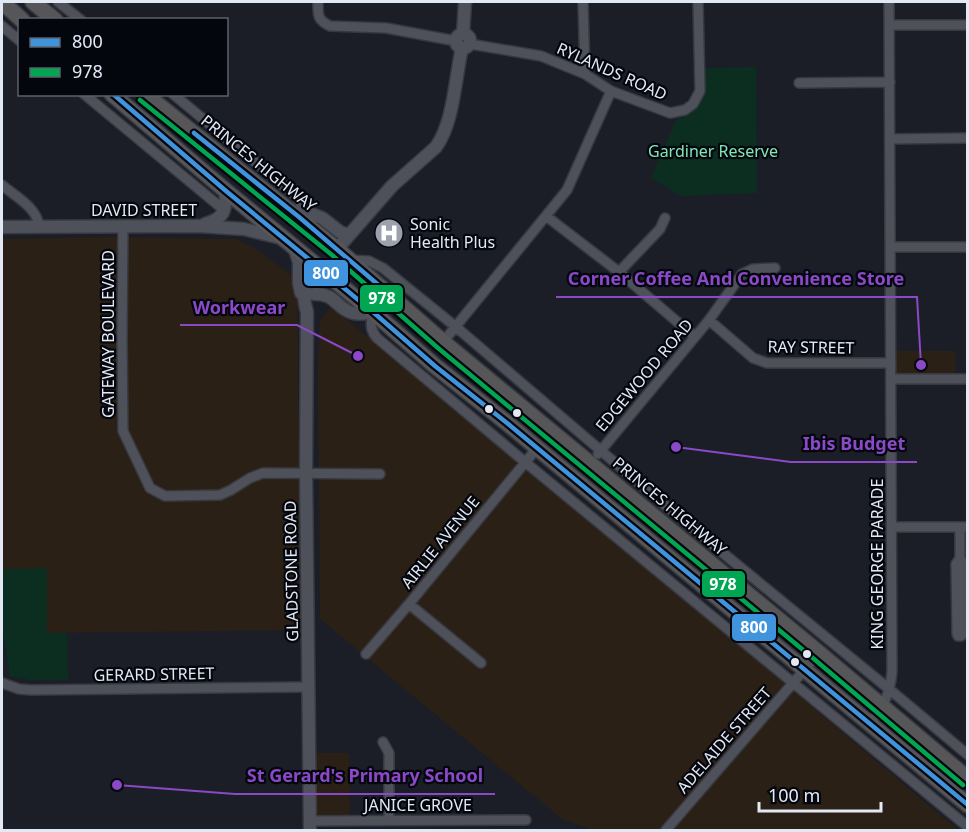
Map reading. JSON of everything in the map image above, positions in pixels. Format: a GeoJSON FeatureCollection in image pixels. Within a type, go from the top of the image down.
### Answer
{"type":"FeatureCollection","features":[{"type":"Feature","properties":{"kind":"highway"},"geometry":{"type":"LineString","coordinates":[[2,2],[20,18]]}},
{"type":"Feature","properties":{"kind":"highway"},"geometry":{"type":"LineString","coordinates":[[33,2],[53,18]]}},
{"type":"Feature","properties":{"kind":"highway"},"geometry":{"type":"LineString","coordinates":[[114,96],[374,312],[435,366],[968,805]]}},
{"type":"Feature","properties":{"kind":"highway","name":"PRINCES HIGHWAY"},"geometry":{"type":"LineString","coordinates":[[148,97],[302,214],[337,249],[443,342],[968,779]]}},
{"type":"Feature","properties":{"kind":"highway"},"geometry":{"type":"LineString","coordinates":[[321,269],[337,249]]}},
{"type":"Feature","properties":{"kind":"main road"},"geometry":{"type":"LineString","coordinates":[[337,249],[392,186],[442,139],[450,112],[463,42],[465,2]]}},
{"type":"Feature","properties":{"kind":"main road"},"geometry":{"type":"LineString","coordinates":[[198,226],[218,219],[222,215],[224,210],[221,187]]}},
{"type":"Feature","properties":{"kind":"main road"},"geometry":{"type":"LineString","coordinates":[[302,214],[322,218],[340,232],[349,235]]}},
{"type":"Feature","properties":{"kind":"main road","name":"DAVID STREET"},"geometry":{"type":"LineString","coordinates":[[2,227],[198,226],[244,229],[290,243]]}},
{"type":"Feature","properties":{"kind":"main road"},"geometry":{"type":"LineString","coordinates":[[290,243],[299,262],[299,283],[308,302],[324,294],[345,310],[353,313],[374,312]]}},
{"type":"Feature","properties":{"kind":"main road","name":"GLADSTONE ROAD"},"geometry":{"type":"LineString","coordinates":[[310,826],[306,473],[308,302],[321,269]]}},
{"type":"Feature","properties":{"kind":"street"},"geometry":{"type":"LineString","coordinates":[[58,2],[78,18]]}},
{"type":"Feature","properties":{"kind":"street","name":"RYLANDS ROAD"},"geometry":{"type":"LineString","coordinates":[[318,2],[318,15],[322,22],[330,26],[386,28],[541,56],[585,74],[611,91],[670,113],[685,110],[693,104],[700,91],[698,2]]}},
{"type":"Feature","properties":{"kind":"street"},"geometry":{"type":"LineString","coordinates":[[583,2],[585,74]]}},
{"type":"Feature","properties":{"kind":"street","name":"KING GEORGE PARADE"},"geometry":{"type":"LineString","coordinates":[[869,725],[883,708],[892,672],[889,2]]}},
{"type":"Feature","properties":{"kind":"street"},"geometry":{"type":"LineString","coordinates":[[889,25],[968,25]]}},
{"type":"Feature","properties":{"kind":"street"},"geometry":{"type":"LineString","coordinates":[[2,26],[18,39]]}},
{"type":"Feature","properties":{"kind":"street"},"geometry":{"type":"LineString","coordinates":[[799,83],[890,81]]}},
{"type":"Feature","properties":{"kind":"street"},"geometry":{"type":"LineString","coordinates":[[443,342],[567,190],[611,91]]}},
{"type":"Feature","properties":{"kind":"street"},"geometry":{"type":"LineString","coordinates":[[86,96],[224,210]]}},
{"type":"Feature","properties":{"kind":"street"},"geometry":{"type":"LineString","coordinates":[[174,96],[296,196],[302,214]]}},
{"type":"Feature","properties":{"kind":"street"},"geometry":{"type":"LineString","coordinates":[[890,139],[968,138]]}},
{"type":"Feature","properties":{"kind":"street"},"geometry":{"type":"LineString","coordinates":[[178,173],[221,187]]}},
{"type":"Feature","properties":{"kind":"street"},"geometry":{"type":"LineString","coordinates":[[2,184],[32,210],[39,227]]}},
{"type":"Feature","properties":{"kind":"street"},"geometry":{"type":"LineString","coordinates":[[546,216],[619,272],[695,337]]}},
{"type":"Feature","properties":{"kind":"street"},"geometry":{"type":"LineString","coordinates":[[619,272],[660,229],[665,218]]}},
{"type":"Feature","properties":{"kind":"street","name":"GATEWAY BOULEVARD"},"geometry":{"type":"LineString","coordinates":[[123,226],[123,431],[150,488],[165,496],[220,495],[226,494],[258,474],[380,474]]}},
{"type":"Feature","properties":{"kind":"street"},"geometry":{"type":"LineString","coordinates":[[890,247],[968,247]]}},
{"type":"Feature","properties":{"kind":"street","name":"PRINCES HIGHWAY"},"geometry":{"type":"LineString","coordinates":[[350,260],[365,260],[380,266],[456,327],[668,508],[968,755]]}},
{"type":"Feature","properties":{"kind":"street","name":"EDGEWOOD ROAD"},"geometry":{"type":"LineString","coordinates":[[590,463],[709,320],[742,274],[753,269],[775,268]]}},
{"type":"Feature","properties":{"kind":"street"},"geometry":{"type":"LineString","coordinates":[[374,312],[371,327],[377,338],[968,827]]}},
{"type":"Feature","properties":{"kind":"street","name":"RAY STREET"},"geometry":{"type":"LineString","coordinates":[[709,320],[753,358],[767,363],[891,363]]}},
{"type":"Feature","properties":{"kind":"street"},"geometry":{"type":"LineString","coordinates":[[891,379],[968,379]]}},
{"type":"Feature","properties":{"kind":"street","name":"AIRLIE AVENUE"},"geometry":{"type":"LineString","coordinates":[[366,654],[537,448]]}},
{"type":"Feature","properties":{"kind":"street"},"geometry":{"type":"LineString","coordinates":[[648,512],[668,508]]}},
{"type":"Feature","properties":{"kind":"street"},"geometry":{"type":"LineString","coordinates":[[892,527],[964,527],[960,558],[957,564],[958,636],[964,633],[964,565],[960,558]]}},
{"type":"Feature","properties":{"kind":"street"},"geometry":{"type":"LineString","coordinates":[[409,604],[481,663]]}},
{"type":"Feature","properties":{"kind":"street","name":"ADELAIDE STREET"},"geometry":{"type":"LineString","coordinates":[[666,831],[819,653]]}},
{"type":"Feature","properties":{"kind":"street","name":"GERARD STREET"},"geometry":{"type":"LineString","coordinates":[[2,683],[31,690],[308,687]]}},
{"type":"Feature","properties":{"kind":"street"},"geometry":{"type":"LineString","coordinates":[[382,742],[388,753],[388,820]]}},
{"type":"Feature","properties":{"kind":"street","name":"JANICE GROVE"},"geometry":{"type":"LineString","coordinates":[[310,826],[388,820],[526,820]]}},
{"type":"Feature","properties":{"kind":"shaded area"},"geometry":{"type":"Polygon","coordinates":[[[114,237],[235,239],[254,248],[297,279],[300,630],[47,633],[47,569],[2,569],[2,239],[114,237]]]}},
{"type":"Feature","properties":{"kind":"shaded area"},"geometry":{"type":"Polygon","coordinates":[[[331,307],[526,466],[958,830],[593,830],[562,819],[320,619],[318,372],[320,320],[331,307]]]}},
{"type":"Feature","properties":{"kind":"shaded area"},"geometry":{"type":"Polygon","coordinates":[[[895,351],[955,351],[955,375],[895,375],[895,351]]]}},
{"type":"Feature","properties":{"kind":"shaded area"},"geometry":{"type":"Polygon","coordinates":[[[315,753],[349,753],[350,817],[320,818],[315,813],[315,753]]]}},
{"type":"Feature","properties":{"kind":"green space","name":"Gardiner Reserve"},"geometry":{"type":"Polygon","coordinates":[[[756,67],[757,193],[681,196],[651,178],[676,120],[685,117],[697,107],[700,100],[703,68],[756,67]]]}},
{"type":"Feature","properties":{"kind":"green space"},"geometry":{"type":"Polygon","coordinates":[[[47,568],[47,633],[67,633],[68,680],[30,680],[10,676],[2,624],[2,569],[47,568]]]}},
{"type":"Feature","properties":{"kind":"transit line","name":"800"},"geometry":{"type":"LineString","coordinates":[[115,96],[435,366],[968,805]]}},
{"type":"Feature","properties":{"kind":"transit line","name":"978"},"geometry":{"type":"LineString","coordinates":[[140,100],[332,255],[438,348],[963,785]]}},
{"type":"Feature","properties":{"kind":"transit line","name":"800"},"geometry":{"type":"LineString","coordinates":[[194,133],[299,217],[389,294]]}},
{"type":"Feature","properties":{"kind":"place","name":"Sonic Health Plus"},"geometry":{"type":"Point","coordinates":[389,233]}},
{"type":"Feature","properties":{"kind":"place","name":"Workwear"},"geometry":{"type":"Point","coordinates":[358,356]}},
{"type":"Feature","properties":{"kind":"place","name":"Corner Coffee And Convenience Store"},"geometry":{"type":"Point","coordinates":[921,365]}},
{"type":"Feature","properties":{"kind":"place","name":"Ibis Budget"},"geometry":{"type":"Point","coordinates":[676,447]}},
{"type":"Feature","properties":{"kind":"place","name":"St Gerard's Primary School"},"geometry":{"type":"Point","coordinates":[117,785]}}]}
